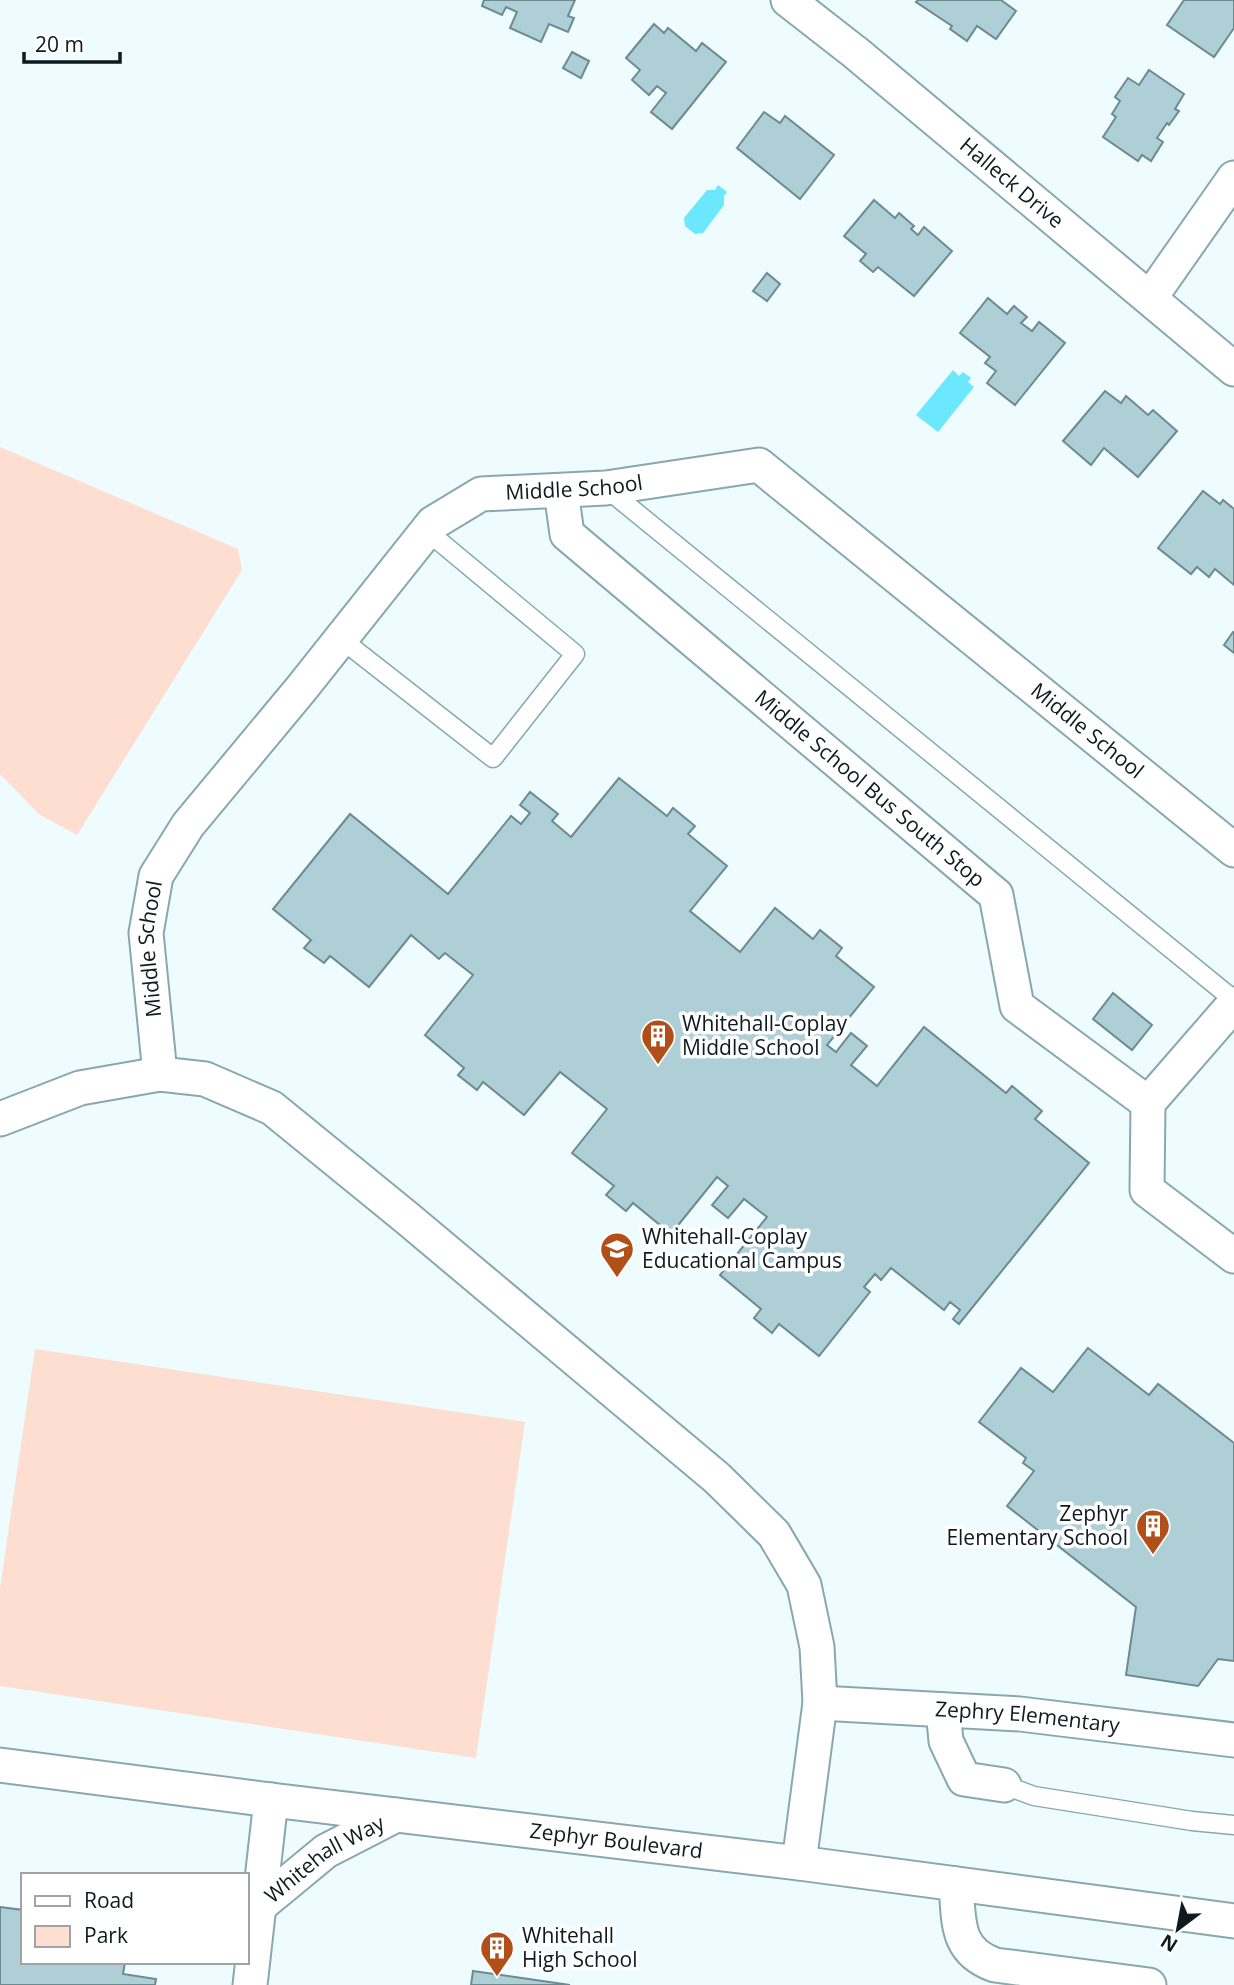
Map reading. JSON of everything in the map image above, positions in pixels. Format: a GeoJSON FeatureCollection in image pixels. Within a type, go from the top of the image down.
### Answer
{"type":"FeatureCollection","features":[{"type":"Feature","properties":{"kind":"street","name":"Halleck Drive"},"geometry":{"type":"LineString","coordinates":[[797,3],[1234,369]]}},
{"type":"Feature","properties":{"kind":"street"},"geometry":{"type":"LineString","coordinates":[[1150,298],[1234,178]]}},
{"type":"Feature","properties":{"kind":"street","name":"Middle School"},"geometry":{"type":"LineString","coordinates":[[160,1074],[146,933],[156,876],[188,825],[433,523],[481,494],[606,488],[759,465],[1234,850]]}},
{"type":"Feature","properties":{"kind":"street","name":"Middle School Bus South Stop"},"geometry":{"type":"LineString","coordinates":[[561,491],[567,534],[996,895],[1017,1006],[1148,1103]]}},
{"type":"Feature","properties":{"kind":"street"},"geometry":{"type":"LineString","coordinates":[[1234,1002],[1148,1103],[1147,1190],[1234,1256]]}},
{"type":"Feature","properties":{"kind":"street"},"geometry":{"type":"LineString","coordinates":[[0,1119],[80,1088],[160,1074],[205,1080],[272,1108],[717,1478],[774,1534],[804,1585],[817,1647],[820,1703],[799,1863]]}},
{"type":"Feature","properties":{"kind":"street","name":"Zephry Elementary"},"geometry":{"type":"LineString","coordinates":[[820,1703],[1020,1714],[1234,1740]]}},
{"type":"Feature","properties":{"kind":"street"},"geometry":{"type":"LineString","coordinates":[[943,1710],[946,1741],[964,1779],[1004,1785]]}},
{"type":"Feature","properties":{"kind":"street","name":"Zephyr Boulevard"},"geometry":{"type":"LineString","coordinates":[[0,1765],[799,1863],[1234,1921]]}},
{"type":"Feature","properties":{"kind":"street","name":"Whitehall Way"},"geometry":{"type":"LineString","coordinates":[[250,1985],[271,1800]]}},
{"type":"Feature","properties":{"kind":"street","name":"Whitehall Way"},"geometry":{"type":"LineString","coordinates":[[257,1908],[326,1851],[396,1815]]}},
{"type":"Feature","properties":{"kind":"street"},"geometry":{"type":"LineString","coordinates":[[956,1884],[960,1931],[965,1944],[981,1960],[995,1965],[1149,1985]]}},
{"type":"Feature","properties":{"kind":"lane"},"geometry":{"type":"LineString","coordinates":[[606,488],[1234,1002]]}},
{"type":"Feature","properties":{"kind":"lane"},"geometry":{"type":"LineString","coordinates":[[341,639],[493,758],[575,654],[427,531]]}},
{"type":"Feature","properties":{"kind":"lane"},"geometry":{"type":"LineString","coordinates":[[1004,1785],[1034,1796],[1234,1825]]}},
{"type":"Feature","properties":{"kind":"green space"},"geometry":{"type":"Polygon","coordinates":[[[0,447],[238,549],[242,570],[77,835],[40,815],[0,774],[0,447]]]}},
{"type":"Feature","properties":{"kind":"green space"},"geometry":{"type":"Polygon","coordinates":[[[35,1349],[525,1422],[476,1758],[0,1686],[0,1588],[35,1349]]]}},
{"type":"Feature","properties":{"kind":"water"},"geometry":{"type":"Polygon","coordinates":[[[718,185],[727,192],[724,205],[703,233],[695,234],[685,226],[684,218],[707,190],[715,190],[718,185]]]}},
{"type":"Feature","properties":{"kind":"water"},"geometry":{"type":"Polygon","coordinates":[[[953,370],[959,376],[963,372],[971,378],[968,382],[974,387],[938,432],[916,415],[953,370]]]}},
{"type":"Feature","properties":{"kind":"building"},"geometry":{"type":"Polygon","coordinates":[[[484,0],[575,0],[568,16],[574,18],[568,32],[549,24],[541,42],[510,28],[517,12],[506,7],[502,15],[482,6],[484,0]]]}},
{"type":"Feature","properties":{"kind":"building"},"geometry":{"type":"Polygon","coordinates":[[[1001,0],[1016,11],[996,39],[977,26],[967,41],[950,29],[952,26],[916,2],[1001,0]]]}},
{"type":"Feature","properties":{"kind":"building"},"geometry":{"type":"Polygon","coordinates":[[[1184,0],[1234,0],[1234,28],[1214,57],[1167,25],[1184,0]]]}},
{"type":"Feature","properties":{"kind":"building"},"geometry":{"type":"Polygon","coordinates":[[[654,24],[664,33],[668,28],[696,51],[702,43],[726,62],[672,129],[651,112],[666,93],[657,86],[649,95],[632,80],[640,70],[626,58],[654,24]]]}},
{"type":"Feature","properties":{"kind":"building"},"geometry":{"type":"Polygon","coordinates":[[[572,52],[589,61],[581,78],[563,68],[572,52]]]}},
{"type":"Feature","properties":{"kind":"building"},"geometry":{"type":"Polygon","coordinates":[[[1149,70],[1184,94],[1175,109],[1179,111],[1157,138],[1163,142],[1151,161],[1142,155],[1138,161],[1103,137],[1116,117],[1112,114],[1120,101],[1115,97],[1128,78],[1139,85],[1149,70]]]}},
{"type":"Feature","properties":{"kind":"building"},"geometry":{"type":"Polygon","coordinates":[[[764,112],[780,123],[785,116],[834,155],[800,199],[737,148],[764,112]]]}},
{"type":"Feature","properties":{"kind":"building"},"geometry":{"type":"Polygon","coordinates":[[[874,200],[895,218],[899,213],[914,226],[911,229],[918,235],[924,227],[952,251],[914,296],[878,267],[873,272],[860,261],[866,254],[844,236],[874,200]]]}},
{"type":"Feature","properties":{"kind":"building"},"geometry":{"type":"Polygon","coordinates":[[[767,273],[780,284],[767,301],[753,291],[767,273]]]}},
{"type":"Feature","properties":{"kind":"building"},"geometry":{"type":"Polygon","coordinates":[[[988,298],[1007,314],[1014,306],[1027,317],[1021,323],[1032,331],[1039,322],[1065,343],[1015,405],[987,383],[996,371],[985,363],[990,357],[960,333],[988,298]]]}},
{"type":"Feature","properties":{"kind":"building"},"geometry":{"type":"Polygon","coordinates":[[[1105,391],[1121,403],[1126,396],[1148,415],[1153,410],[1177,431],[1138,477],[1104,448],[1091,465],[1063,441],[1105,391]]]}},
{"type":"Feature","properties":{"kind":"building"},"geometry":{"type":"Polygon","coordinates":[[[1203,491],[1220,504],[1223,500],[1234,509],[1234,585],[1215,569],[1209,577],[1197,567],[1191,574],[1158,548],[1203,491]]]}},
{"type":"Feature","properties":{"kind":"building"},"geometry":{"type":"Polygon","coordinates":[[[1234,633],[1234,653],[1224,645],[1234,633]]]}},
{"type":"Feature","properties":{"kind":"building","name":"Whitehall-Coplay Middle School"},"geometry":{"type":"Polygon","coordinates":[[[619,778],[667,816],[673,808],[695,826],[688,834],[727,866],[690,911],[740,952],[775,908],[813,939],[820,930],[842,948],[836,956],[874,987],[827,1045],[836,1052],[851,1033],[867,1046],[851,1065],[877,1086],[924,1027],[1006,1093],[1012,1086],[1042,1111],[1035,1119],[1089,1163],[959,1324],[953,1319],[960,1310],[950,1302],[944,1310],[891,1268],[881,1280],[875,1274],[864,1287],[870,1292],[819,1356],[779,1324],[772,1333],[754,1318],[761,1309],[720,1275],[767,1217],[744,1199],[728,1218],[712,1205],[728,1186],[717,1177],[671,1234],[633,1203],[626,1211],[606,1195],[614,1186],[572,1153],[607,1109],[560,1072],[524,1115],[483,1082],[477,1090],[458,1075],[464,1068],[425,1035],[473,975],[445,953],[439,959],[411,935],[369,987],[330,956],[324,963],[304,948],[311,940],[273,909],[350,814],[448,894],[511,816],[521,824],[530,813],[520,805],[530,792],[558,814],[552,821],[571,837],[619,778]]]}},
{"type":"Feature","properties":{"kind":"building"},"geometry":{"type":"Polygon","coordinates":[[[1113,993],[1152,1025],[1132,1050],[1093,1019],[1113,993]]]}},
{"type":"Feature","properties":{"kind":"building","name":"Zephyr Elementary School"},"geometry":{"type":"Polygon","coordinates":[[[1088,1348],[1149,1395],[1158,1384],[1234,1443],[1234,1661],[1218,1659],[1198,1686],[1126,1675],[1136,1607],[1007,1506],[1034,1471],[1023,1463],[1026,1458],[979,1422],[1021,1368],[1053,1392],[1088,1348]]]}},
{"type":"Feature","properties":{"kind":"building"},"geometry":{"type":"Polygon","coordinates":[[[0,1907],[21,1910],[21,1964],[125,1964],[123,1974],[156,1979],[155,1985],[0,1985],[0,1907]]]}},
{"type":"Feature","properties":{"kind":"building","name":"Whitehall High School"},"geometry":{"type":"Polygon","coordinates":[[[473,1971],[570,1985],[471,1985],[473,1971]]]}},
{"type":"Feature","properties":{"kind":"place","name":"Whitehall-Coplay Middle School"},"geometry":{"type":"Point","coordinates":[658,1066]}},
{"type":"Feature","properties":{"kind":"place","name":"Whitehall-Coplay Educational Campus"},"geometry":{"type":"Point","coordinates":[617,1279]}},
{"type":"Feature","properties":{"kind":"place","name":"Zephyr Elementary School"},"geometry":{"type":"Point","coordinates":[1153,1556]}},
{"type":"Feature","properties":{"kind":"place","name":"Whitehall High School"},"geometry":{"type":"Point","coordinates":[497,1978]}}]}
